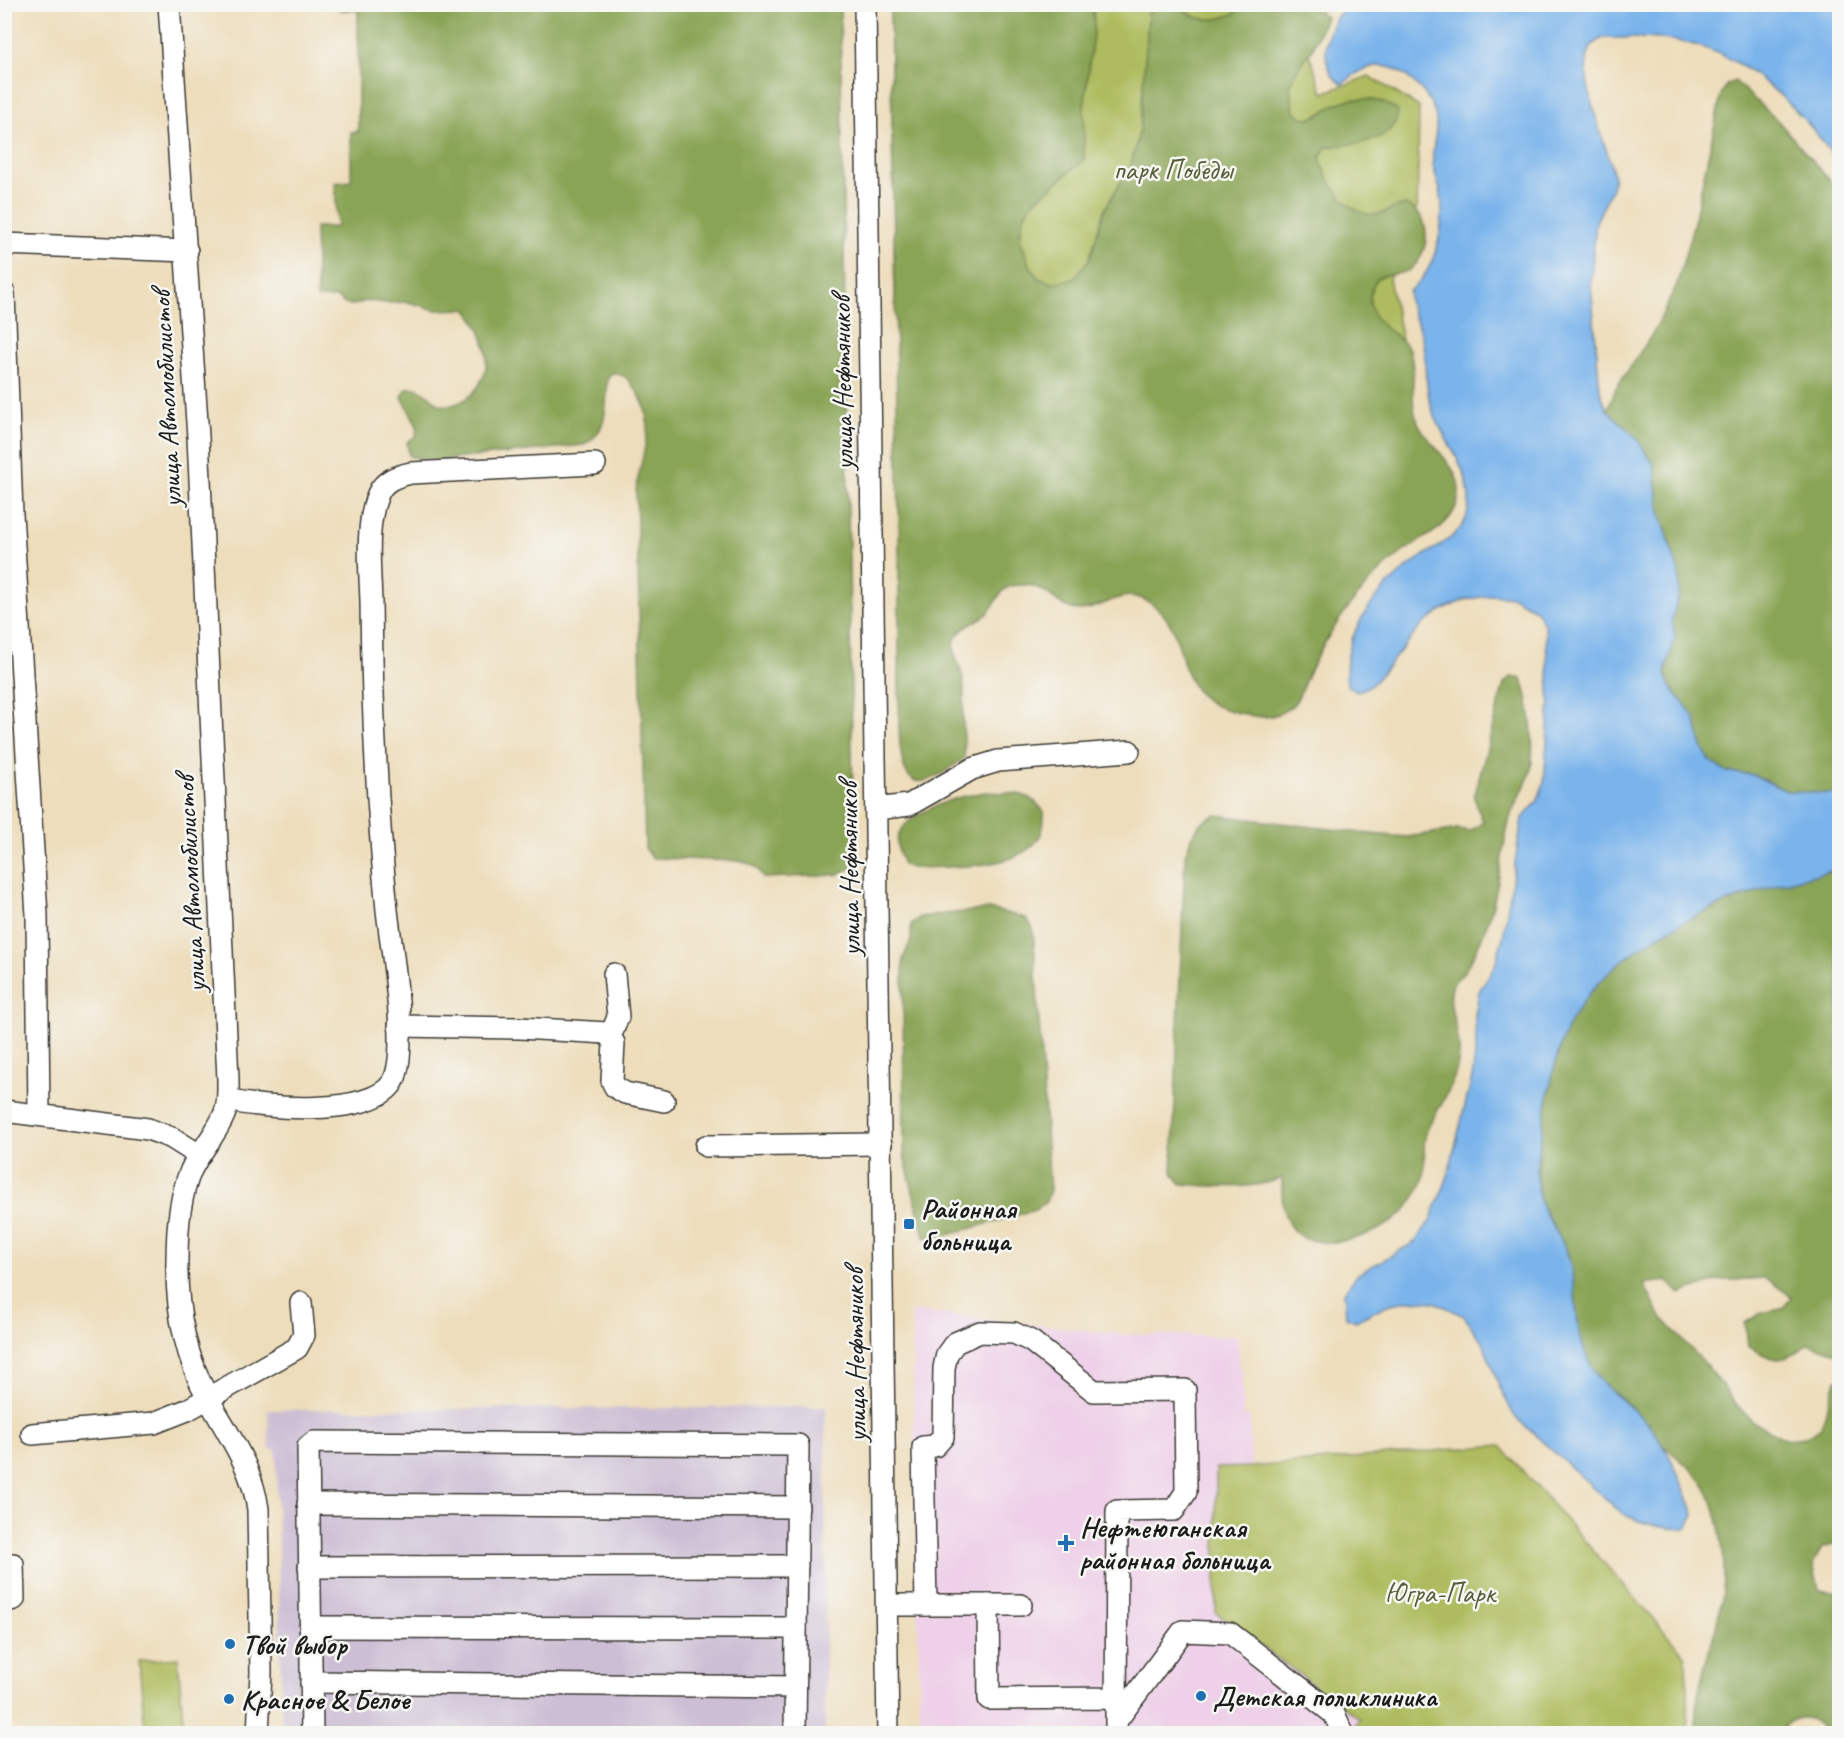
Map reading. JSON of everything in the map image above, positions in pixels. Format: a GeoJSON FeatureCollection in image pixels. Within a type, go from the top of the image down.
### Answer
{"type":"FeatureCollection","features":[{"type":"Feature","properties":{"kind":"street","name":"улица Автомобилистов"},"geometry":{"type":"LineString","coordinates":[[169,4],[187,251],[228,1100],[224,1116],[190,1172],[183,1202],[177,1261],[184,1334],[190,1356],[208,1398],[249,1469],[255,1487],[258,1509],[261,1672],[258,1734]]}},
{"type":"Feature","properties":{"kind":"street","name":"улица Нефтяников"},"geometry":{"type":"LineString","coordinates":[[864,4],[888,1734]]}},
{"type":"Feature","properties":{"kind":"street"},"geometry":{"type":"LineString","coordinates":[[4,244],[187,251]]}},
{"type":"Feature","properties":{"kind":"street"},"geometry":{"type":"LineString","coordinates":[[4,293],[12,514],[37,915],[39,1115]]}},
{"type":"Feature","properties":{"kind":"street"},"geometry":{"type":"LineString","coordinates":[[228,1100],[249,1105],[304,1106],[341,1105],[375,1098],[393,1081],[398,1063],[399,1026],[384,877],[371,630],[370,560],[373,513],[378,495],[389,480],[411,473],[595,464]]}},
{"type":"Feature","properties":{"kind":"street"},"geometry":{"type":"LineString","coordinates":[[876,809],[909,805],[972,769],[998,761],[1129,751]]}},
{"type":"Feature","properties":{"kind":"street"},"geometry":{"type":"LineString","coordinates":[[399,1026],[520,1028],[607,1033],[613,1030],[618,1017],[614,974]]}},
{"type":"Feature","properties":{"kind":"street"},"geometry":{"type":"LineString","coordinates":[[607,1033],[614,1043],[612,1081],[615,1087],[625,1093],[664,1101]]}},
{"type":"Feature","properties":{"kind":"street"},"geometry":{"type":"LineString","coordinates":[[4,1111],[161,1132],[200,1155]]}},
{"type":"Feature","properties":{"kind":"street"},"geometry":{"type":"LineString","coordinates":[[706,1146],[881,1144]]}},
{"type":"Feature","properties":{"kind":"street"},"geometry":{"type":"LineString","coordinates":[[32,1434],[154,1423],[208,1398],[297,1348],[303,1335],[301,1303]]}},
{"type":"Feature","properties":{"kind":"street"},"geometry":{"type":"LineString","coordinates":[[926,1605],[923,1447],[935,1446],[943,1437],[944,1368],[947,1354],[955,1343],[980,1332],[1014,1333],[1031,1341],[1094,1391],[1185,1390],[1186,1492],[1174,1510],[1116,1511],[1116,1727]]}},
{"type":"Feature","properties":{"kind":"street"},"geometry":{"type":"LineString","coordinates":[[312,1734],[308,1447],[314,1442],[798,1444],[795,1734]]}},
{"type":"Feature","properties":{"kind":"street"},"geometry":{"type":"LineString","coordinates":[[308,1504],[798,1507]]}},
{"type":"Feature","properties":{"kind":"street"},"geometry":{"type":"LineString","coordinates":[[4,1602],[15,1599],[13,1564]]}},
{"type":"Feature","properties":{"kind":"street"},"geometry":{"type":"LineString","coordinates":[[309,1567],[797,1566]]}},
{"type":"Feature","properties":{"kind":"street"},"geometry":{"type":"LineString","coordinates":[[887,1605],[1021,1605]]}},
{"type":"Feature","properties":{"kind":"street"},"geometry":{"type":"LineString","coordinates":[[988,1605],[989,1699],[1116,1698]]}},
{"type":"Feature","properties":{"kind":"street"},"geometry":{"type":"LineString","coordinates":[[310,1627],[796,1628]]}},
{"type":"Feature","properties":{"kind":"street"},"geometry":{"type":"LineString","coordinates":[[1116,1727],[1183,1631],[1230,1633],[1334,1714],[1342,1731],[1340,1734]]}},
{"type":"Feature","properties":{"kind":"street"},"geometry":{"type":"LineString","coordinates":[[311,1683],[795,1687]]}},
{"type":"Feature","properties":{"kind":"shaded area","name":"Нефтеюганская районная больница"},"geometry":{"type":"Polygon","coordinates":[[[912,1311],[1120,1334],[1238,1336],[1239,1367],[1242,1367],[1243,1416],[1250,1416],[1251,1467],[1216,1468],[1216,1613],[1360,1719],[1350,1733],[920,1733],[912,1311]]]}},
{"type":"Feature","properties":{"kind":"shaded area"},"geometry":{"type":"Polygon","coordinates":[[[826,1407],[825,1733],[282,1733],[276,1450],[269,1449],[268,1410],[826,1407]]]}},
{"type":"Feature","properties":{"kind":"green space"},"geometry":{"type":"Polygon","coordinates":[[[340,5],[840,5],[854,867],[836,875],[763,878],[757,868],[743,861],[652,858],[645,848],[636,490],[647,437],[647,425],[642,400],[627,379],[622,375],[612,373],[608,378],[605,416],[602,425],[592,439],[584,445],[435,461],[409,456],[407,442],[416,436],[417,426],[402,397],[407,388],[421,390],[440,405],[454,405],[462,402],[473,393],[485,373],[486,351],[479,329],[466,309],[436,310],[408,302],[366,301],[354,305],[345,304],[337,298],[317,298],[315,227],[337,227],[335,183],[351,181],[351,132],[358,132],[358,10],[340,10],[340,5]]]}},
{"type":"Feature","properties":{"kind":"green space","name":"парк Победы"},"geometry":{"type":"Polygon","coordinates":[[[890,5],[1324,5],[1306,45],[1323,93],[1369,76],[1419,107],[1417,227],[1389,279],[1407,363],[895,303],[890,5]]]}},
{"type":"Feature","properties":{"kind":"green space"},"geometry":{"type":"Polygon","coordinates":[[[890,5],[1093,5],[1094,25],[1084,109],[1084,160],[1031,204],[1023,218],[1020,239],[1029,264],[1038,278],[1053,283],[1074,279],[1090,258],[1104,210],[1131,165],[1140,129],[1149,5],[1180,5],[1199,18],[1213,19],[1235,13],[1239,5],[1306,5],[1326,17],[1313,48],[1298,68],[1290,87],[1294,111],[1311,118],[1344,101],[1368,99],[1384,103],[1398,111],[1395,122],[1381,136],[1359,143],[1326,147],[1320,158],[1333,187],[1340,196],[1358,210],[1368,214],[1378,214],[1405,205],[1414,209],[1421,216],[1426,234],[1418,262],[1403,273],[1385,275],[1377,279],[1370,293],[1370,305],[1377,320],[1402,340],[1410,352],[1416,417],[1427,437],[1451,466],[1459,488],[1458,500],[1449,519],[1442,526],[1393,560],[1356,598],[1326,641],[1296,701],[1285,711],[1266,717],[1253,716],[1213,705],[1199,694],[1190,680],[1174,633],[1166,618],[1143,599],[1133,596],[1124,597],[1090,609],[1080,610],[1065,606],[1039,588],[1014,586],[1004,590],[987,614],[965,628],[955,640],[955,653],[964,687],[964,758],[933,778],[922,781],[913,780],[907,774],[900,747],[899,727],[899,523],[890,5]]]}},
{"type":"Feature","properties":{"kind":"green space"},"geometry":{"type":"Polygon","coordinates":[[[1735,81],[1778,121],[1839,191],[1839,794],[1787,791],[1754,775],[1727,772],[1709,760],[1702,747],[1694,716],[1669,685],[1665,673],[1675,638],[1672,620],[1679,593],[1679,573],[1660,512],[1654,465],[1636,437],[1607,410],[1616,388],[1655,330],[1677,284],[1694,222],[1721,95],[1727,84],[1735,81]]]}},
{"type":"Feature","properties":{"kind":"green space"},"geometry":{"type":"Polygon","coordinates":[[[1511,677],[1522,679],[1531,725],[1532,763],[1526,784],[1510,818],[1495,898],[1487,924],[1470,962],[1452,987],[1451,1004],[1459,1045],[1458,1064],[1452,1084],[1426,1134],[1424,1175],[1415,1196],[1400,1215],[1371,1233],[1336,1242],[1319,1242],[1304,1238],[1289,1224],[1283,1205],[1282,1178],[1245,1186],[1181,1184],[1172,1172],[1185,855],[1199,825],[1216,815],[1407,837],[1458,829],[1470,831],[1483,822],[1474,798],[1504,684],[1511,677]]]}},
{"type":"Feature","properties":{"kind":"green space"},"geometry":{"type":"Polygon","coordinates":[[[986,792],[1019,794],[1032,799],[1038,805],[1044,812],[1044,824],[1034,844],[1021,854],[985,864],[913,868],[903,865],[897,842],[900,831],[908,822],[948,801],[986,792]]]}},
{"type":"Feature","properties":{"kind":"green space"},"geometry":{"type":"Polygon","coordinates":[[[1839,869],[1839,1350],[1836,1353],[1809,1344],[1792,1355],[1779,1359],[1766,1356],[1748,1346],[1745,1323],[1761,1313],[1782,1309],[1792,1297],[1765,1278],[1716,1281],[1680,1294],[1667,1281],[1644,1284],[1660,1316],[1708,1367],[1737,1405],[1752,1421],[1785,1439],[1806,1437],[1821,1427],[1836,1380],[1839,1379],[1839,1543],[1822,1548],[1813,1564],[1819,1590],[1839,1593],[1839,1733],[1827,1733],[1815,1722],[1800,1718],[1786,1724],[1781,1733],[1696,1733],[1697,1701],[1720,1610],[1724,1583],[1723,1555],[1716,1514],[1703,1483],[1662,1444],[1648,1424],[1632,1408],[1603,1383],[1592,1368],[1578,1326],[1568,1255],[1540,1199],[1537,1170],[1540,1139],[1554,1070],[1565,1032],[1577,1009],[1600,981],[1628,956],[1695,916],[1768,888],[1839,869]]]}},
{"type":"Feature","properties":{"kind":"green space"},"geometry":{"type":"Polygon","coordinates":[[[989,909],[1026,918],[1033,928],[1050,1190],[1046,1202],[1035,1210],[934,1239],[924,1237],[904,1155],[903,959],[911,940],[911,924],[920,917],[989,909]]]}},
{"type":"Feature","properties":{"kind":"green space","name":"Югра-Парк"},"geometry":{"type":"Polygon","coordinates":[[[1500,1445],[1686,1656],[1688,1733],[1350,1733],[1360,1719],[1216,1613],[1216,1468],[1251,1467],[1500,1445]]]}},
{"type":"Feature","properties":{"kind":"green space"},"geometry":{"type":"Polygon","coordinates":[[[178,1658],[184,1733],[145,1733],[139,1661],[178,1658]]]}},
{"type":"Feature","properties":{"kind":"water"},"geometry":{"type":"Polygon","coordinates":[[[1350,5],[1839,5],[1839,164],[1791,105],[1751,72],[1706,49],[1662,39],[1603,38],[1593,45],[1587,58],[1589,90],[1614,176],[1612,188],[1596,222],[1593,252],[1591,283],[1600,391],[1607,410],[1636,437],[1654,465],[1660,512],[1679,573],[1679,593],[1672,620],[1675,638],[1665,673],[1669,685],[1694,716],[1702,747],[1709,760],[1727,772],[1754,775],[1786,791],[1839,794],[1839,869],[1768,888],[1731,901],[1661,934],[1629,955],[1601,980],[1571,1020],[1557,1056],[1551,1082],[1537,1160],[1538,1193],[1543,1209],[1567,1253],[1578,1325],[1585,1353],[1603,1383],[1640,1415],[1662,1442],[1694,1514],[1687,1528],[1654,1525],[1623,1514],[1515,1417],[1499,1386],[1484,1345],[1464,1316],[1435,1302],[1410,1300],[1387,1305],[1356,1321],[1346,1317],[1344,1292],[1358,1274],[1415,1242],[1430,1221],[1447,1179],[1473,1073],[1476,1044],[1475,1016],[1479,991],[1495,966],[1503,937],[1522,819],[1537,802],[1544,783],[1550,702],[1545,626],[1536,610],[1513,597],[1492,595],[1464,600],[1442,610],[1423,624],[1373,684],[1357,692],[1347,685],[1350,647],[1365,614],[1388,585],[1402,572],[1455,534],[1465,520],[1469,496],[1462,470],[1431,406],[1423,343],[1409,297],[1409,291],[1418,283],[1432,261],[1440,234],[1441,195],[1433,158],[1436,118],[1429,100],[1422,91],[1397,70],[1378,66],[1368,68],[1358,72],[1342,84],[1334,76],[1328,66],[1326,43],[1334,21],[1350,5]]]}},
{"type":"Feature","properties":{"kind":"place","name":"Районная больница"},"geometry":{"type":"Point","coordinates":[909,1224]}},
{"type":"Feature","properties":{"kind":"place","name":"Нефтеюганская районная больница"},"geometry":{"type":"Point","coordinates":[1066,1543]}},
{"type":"Feature","properties":{"kind":"place","name":"Твой выбор"},"geometry":{"type":"Point","coordinates":[230,1644]}},
{"type":"Feature","properties":{"kind":"place","name":"Детская поликлиника"},"geometry":{"type":"Point","coordinates":[1201,1696]}},
{"type":"Feature","properties":{"kind":"place","name":"Красное & Белое"},"geometry":{"type":"Point","coordinates":[229,1699]}}]}
